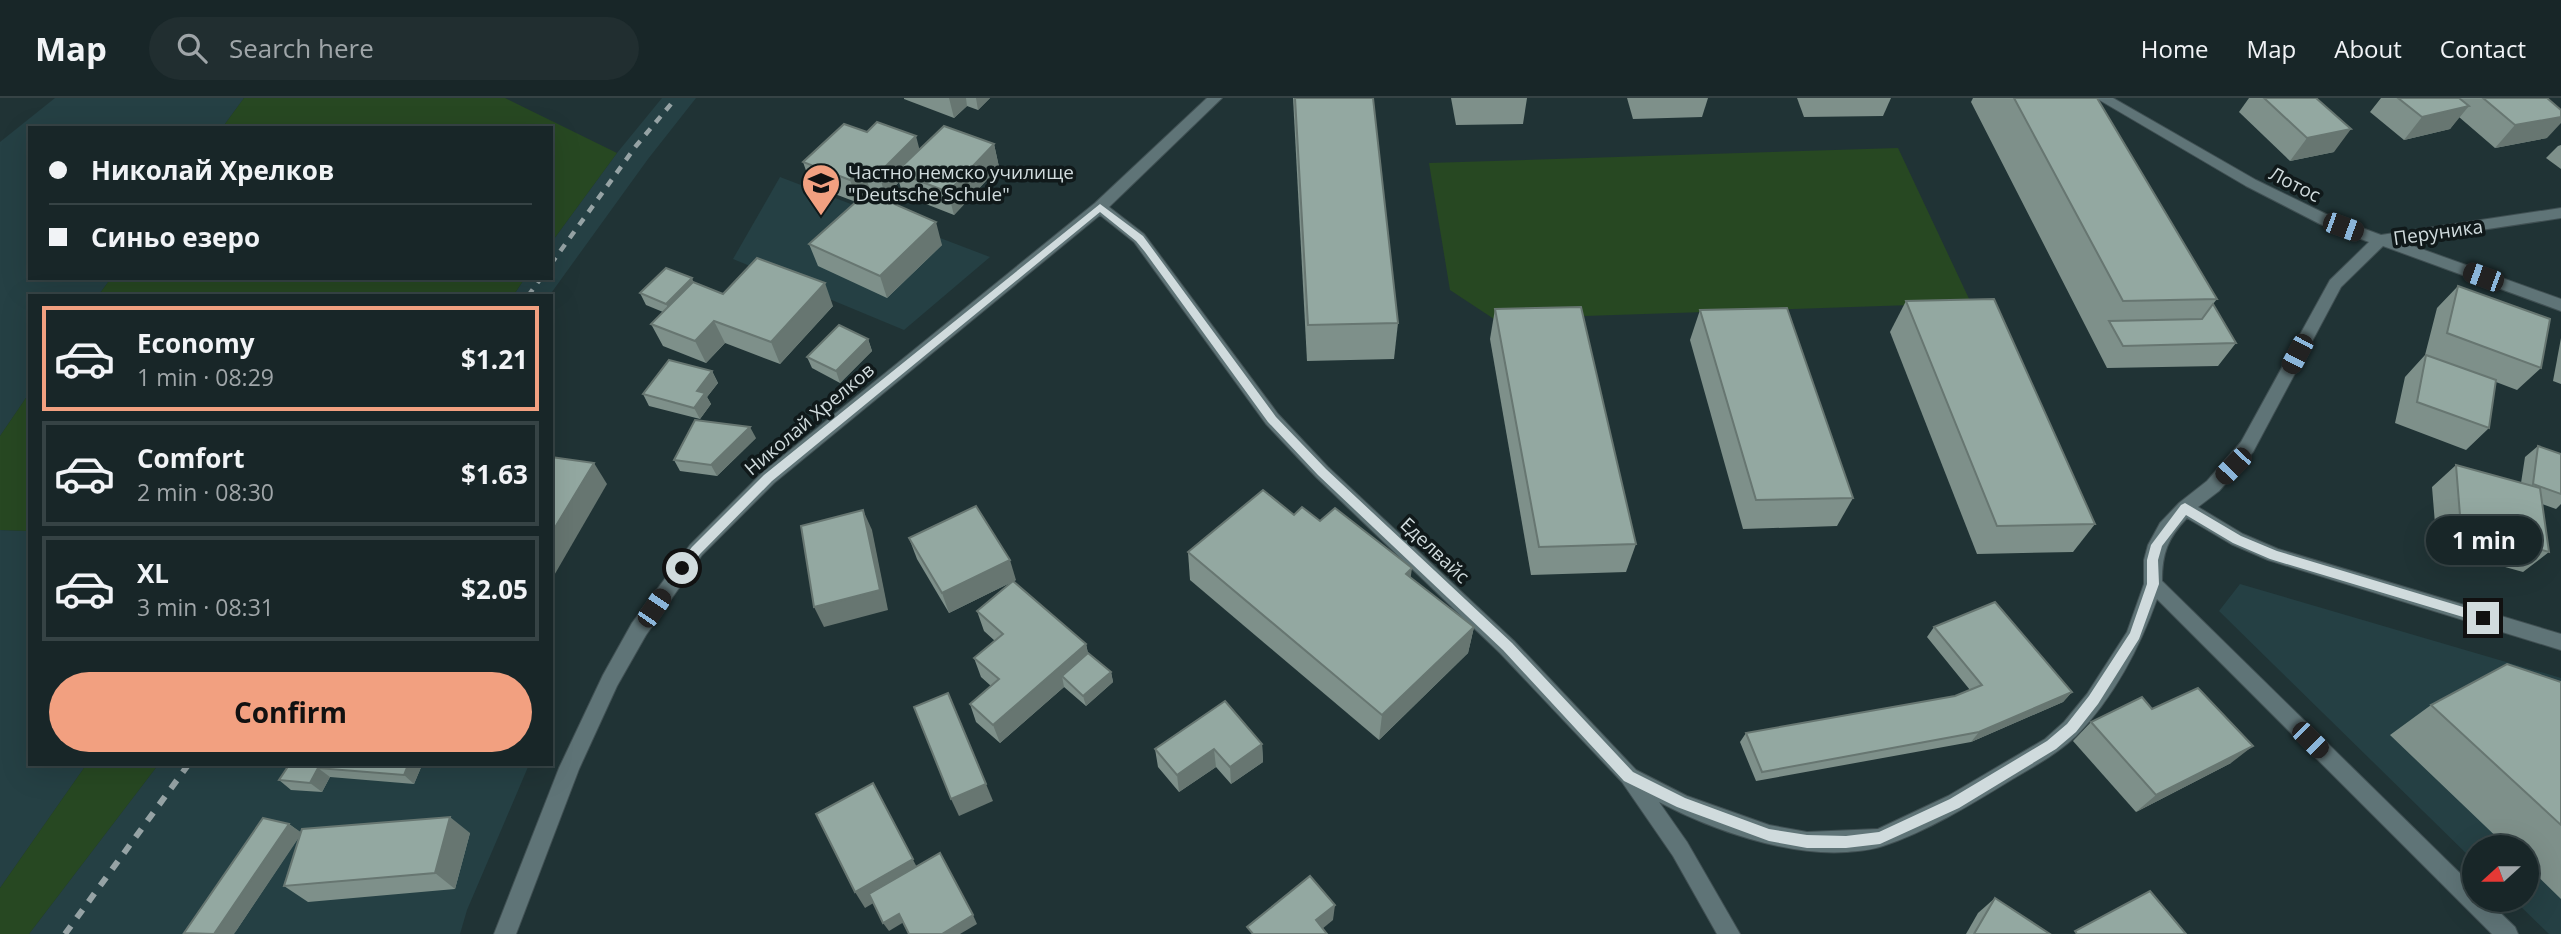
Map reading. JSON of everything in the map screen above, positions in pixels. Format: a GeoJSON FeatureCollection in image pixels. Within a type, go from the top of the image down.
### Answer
{"type":"FeatureCollection","features":[{"type":"Feature","properties":{"kind":"street","name":"Николай Хрелков"},"geometry":{"type":"LineString","coordinates":[[505,934],[569,768],[610,681],[639,629],[696,550],[768,478],[1100,207],[1215,98]]}},
{"type":"Feature","properties":{"kind":"street","name":"Лотос"},"geometry":{"type":"LineString","coordinates":[[2103,98],[2292,205],[2380,240],[2561,305]]}},
{"type":"Feature","properties":{"kind":"street","name":"Еделвайс"},"geometry":{"type":"LineString","coordinates":[[1100,207],[1139,238],[1272,419],[1322,472],[1507,646],[1629,776],[1679,849],[1729,934]]}},
{"type":"Feature","properties":{"kind":"street","name":"Перуника"},"geometry":{"type":"LineString","coordinates":[[1629,776],[1681,803],[1769,835],[1807,842],[1846,842],[1880,838],[1955,803],[2052,745],[2071,728],[2094,700],[2135,635],[2153,584],[2152,560],[2157,545],[2185,508],[2213,486],[2247,447],[2335,285],[2380,240],[2561,214]]}},
{"type":"Feature","properties":{"kind":"street"},"geometry":{"type":"LineString","coordinates":[[2185,508],[2237,539],[2274,555],[2561,642]]}},
{"type":"Feature","properties":{"kind":"street"},"geometry":{"type":"LineString","coordinates":[[2153,584],[2507,934]]}},
{"type":"Feature","properties":{"kind":"shaded area"},"geometry":{"type":"Polygon","coordinates":[[[55,98],[244,98],[223,126],[28,126],[28,280],[110,280],[99,294],[28,294],[28,395],[0,436],[0,142],[55,98]]]}},
{"type":"Feature","properties":{"kind":"shaded area"},"geometry":{"type":"Polygon","coordinates":[[[662,98],[696,98],[648,159],[550,294],[514,294],[524,280],[553,280],[553,240],[617,153],[662,98]]]}},
{"type":"Feature","properties":{"kind":"shaded area","name":"Частно немско училище \"Deutsche Schule\""},"geometry":{"type":"Polygon","coordinates":[[[780,177],[990,257],[904,330],[733,259],[780,177]]]}},
{"type":"Feature","properties":{"kind":"shaded area"},"geometry":{"type":"Polygon","coordinates":[[[0,530],[28,531],[28,766],[85,766],[0,888],[0,530]]]}},
{"type":"Feature","properties":{"kind":"shaded area"},"geometry":{"type":"Polygon","coordinates":[[[2240,584],[2561,678],[2561,934],[2549,934],[2526,912],[2539,912],[2539,835],[2462,835],[2462,849],[2219,611],[2240,584]]]}},
{"type":"Feature","properties":{"kind":"shaded area"},"geometry":{"type":"Polygon","coordinates":[[[157,766],[528,767],[467,910],[460,934],[29,934],[157,766]]]}},
{"type":"Feature","properties":{"kind":"green space"},"geometry":{"type":"Polygon","coordinates":[[[244,98],[505,98],[617,153],[553,240],[553,126],[223,126],[244,98]]]}},
{"type":"Feature","properties":{"kind":"green space"},"geometry":{"type":"Polygon","coordinates":[[[1898,148],[1971,303],[1494,319],[1450,290],[1429,163],[1898,148]]]}},
{"type":"Feature","properties":{"kind":"green space"},"geometry":{"type":"Polygon","coordinates":[[[110,280],[524,280],[514,294],[99,294],[110,280]]]}},
{"type":"Feature","properties":{"kind":"green space"},"geometry":{"type":"Polygon","coordinates":[[[28,395],[28,531],[0,530],[0,436],[28,395]]]}},
{"type":"Feature","properties":{"kind":"green space"},"geometry":{"type":"Polygon","coordinates":[[[85,766],[157,766],[29,934],[0,934],[0,888],[85,766]]]}},
{"type":"Feature","properties":{"kind":"building"},"geometry":{"type":"Polygon","coordinates":[[[1295,98],[1373,98],[1398,323],[1308,325],[1295,98]]]}},
{"type":"Feature","properties":{"kind":"building"},"geometry":{"type":"Polygon","coordinates":[[[2014,98],[2097,98],[2217,299],[2123,301],[2014,98]]]}},
{"type":"Feature","properties":{"kind":"building"},"geometry":{"type":"Polygon","coordinates":[[[2264,98],[2316,98],[2351,129],[2307,138],[2264,98]]]}},
{"type":"Feature","properties":{"kind":"building"},"geometry":{"type":"Polygon","coordinates":[[[2398,98],[2459,98],[2469,106],[2422,117],[2398,98]]]}},
{"type":"Feature","properties":{"kind":"building"},"geometry":{"type":"Polygon","coordinates":[[[2483,98],[2547,98],[2561,110],[2561,117],[2515,125],[2483,98]]]}},
{"type":"Feature","properties":{"kind":"building"},"geometry":{"type":"Polygon","coordinates":[[[877,122],[916,136],[879,173],[863,168],[850,180],[803,162],[844,124],[867,132],[877,122]]]}},
{"type":"Feature","properties":{"kind":"building"},"geometry":{"type":"Polygon","coordinates":[[[944,126],[994,144],[948,192],[896,172],[944,126]]]}},
{"type":"Feature","properties":{"kind":"building"},"geometry":{"type":"Polygon","coordinates":[[[867,192],[936,222],[880,276],[809,244],[867,192]]]}},
{"type":"Feature","properties":{"kind":"building"},"geometry":{"type":"Polygon","coordinates":[[[757,258],[825,283],[771,342],[714,321],[695,341],[651,324],[693,282],[723,294],[757,258]]]}},
{"type":"Feature","properties":{"kind":"building"},"geometry":{"type":"Polygon","coordinates":[[[666,268],[692,278],[666,304],[640,293],[666,268]]]}},
{"type":"Feature","properties":{"kind":"building"},"geometry":{"type":"Polygon","coordinates":[[[2458,286],[2550,319],[2541,368],[2447,333],[2458,286]]]}},
{"type":"Feature","properties":{"kind":"building"},"geometry":{"type":"Polygon","coordinates":[[[1994,299],[2095,524],[1997,526],[1906,301],[1994,299]]]}},
{"type":"Feature","properties":{"kind":"building"},"geometry":{"type":"Polygon","coordinates":[[[2213,304],[2236,343],[2123,346],[2109,321],[2202,319],[2213,304]]]}},
{"type":"Feature","properties":{"kind":"building"},"geometry":{"type":"Polygon","coordinates":[[[1581,307],[1636,544],[1539,547],[1495,309],[1581,307]]]}},
{"type":"Feature","properties":{"kind":"building"},"geometry":{"type":"Polygon","coordinates":[[[1787,308],[1853,498],[1756,500],[1700,310],[1787,308]]]}},
{"type":"Feature","properties":{"kind":"building"},"geometry":{"type":"Polygon","coordinates":[[[839,325],[868,339],[836,371],[807,357],[839,325]]]}},
{"type":"Feature","properties":{"kind":"building"},"geometry":{"type":"Polygon","coordinates":[[[2426,355],[2496,380],[2489,428],[2417,402],[2426,355]]]}},
{"type":"Feature","properties":{"kind":"building"},"geometry":{"type":"Polygon","coordinates":[[[669,360],[712,371],[697,391],[705,393],[694,408],[643,394],[669,360]]]}},
{"type":"Feature","properties":{"kind":"building"},"geometry":{"type":"Polygon","coordinates":[[[695,420],[750,427],[711,465],[674,460],[695,420]]]}},
{"type":"Feature","properties":{"kind":"building"},"geometry":{"type":"Polygon","coordinates":[[[2538,446],[2561,454],[2561,494],[2533,484],[2538,446]]]}},
{"type":"Feature","properties":{"kind":"building"},"geometry":{"type":"Polygon","coordinates":[[[553,457],[594,463],[553,531],[553,457]]]}},
{"type":"Feature","properties":{"kind":"building"},"geometry":{"type":"Polygon","coordinates":[[[2456,465],[2540,488],[2549,552],[2461,528],[2456,465]]]}},
{"type":"Feature","properties":{"kind":"building"},"geometry":{"type":"Polygon","coordinates":[[[1263,490],[1294,515],[1302,507],[1320,521],[1335,508],[1412,568],[1406,574],[1474,627],[1382,715],[1188,552],[1263,490]]]}},
{"type":"Feature","properties":{"kind":"building"},"geometry":{"type":"Polygon","coordinates":[[[976,506],[1010,560],[942,593],[909,538],[976,506]]]}},
{"type":"Feature","properties":{"kind":"building"},"geometry":{"type":"Polygon","coordinates":[[[863,510],[880,590],[814,607],[801,526],[863,510]]]}},
{"type":"Feature","properties":{"kind":"building"},"geometry":{"type":"Polygon","coordinates":[[[1013,581],[1086,644],[993,725],[970,704],[999,679],[974,658],[1003,634],[977,611],[1013,581]]]}},
{"type":"Feature","properties":{"kind":"building"},"geometry":{"type":"Polygon","coordinates":[[[1995,602],[2072,692],[1979,732],[1762,772],[1746,733],[1955,696],[1982,685],[1934,627],[1995,602]]]}},
{"type":"Feature","properties":{"kind":"building"},"geometry":{"type":"Polygon","coordinates":[[[1088,653],[1111,672],[1083,696],[1062,676],[1088,653]]]}},
{"type":"Feature","properties":{"kind":"building"},"geometry":{"type":"Polygon","coordinates":[[[2507,664],[2561,682],[2561,825],[2431,705],[2507,664]]]}},
{"type":"Feature","properties":{"kind":"building"},"geometry":{"type":"Polygon","coordinates":[[[2198,688],[2253,746],[2156,795],[2091,722],[2142,697],[2152,709],[2198,688]]]}},
{"type":"Feature","properties":{"kind":"building"},"geometry":{"type":"Polygon","coordinates":[[[948,693],[986,784],[951,799],[914,707],[948,693]]]}},
{"type":"Feature","properties":{"kind":"building"},"geometry":{"type":"Polygon","coordinates":[[[1225,701],[1262,744],[1230,767],[1214,749],[1177,775],[1155,749],[1225,701]]]}},
{"type":"Feature","properties":{"kind":"building"},"geometry":{"type":"Polygon","coordinates":[[[288,766],[408,766],[404,775],[318,768],[310,783],[279,780],[288,766]]]}},
{"type":"Feature","properties":{"kind":"building"},"geometry":{"type":"Polygon","coordinates":[[[873,783],[913,859],[855,892],[816,814],[873,783]]]}},
{"type":"Feature","properties":{"kind":"building"},"geometry":{"type":"Polygon","coordinates":[[[450,817],[435,873],[284,886],[302,829],[450,817]]]}},
{"type":"Feature","properties":{"kind":"building"},"geometry":{"type":"Polygon","coordinates":[[[263,818],[289,824],[214,934],[184,933],[263,818]]]}},
{"type":"Feature","properties":{"kind":"building"},"geometry":{"type":"Polygon","coordinates":[[[940,853],[973,915],[942,934],[909,934],[899,914],[883,923],[869,894],[940,853]]]}},
{"type":"Feature","properties":{"kind":"building"},"geometry":{"type":"Polygon","coordinates":[[[1310,876],[1335,905],[1316,920],[1327,934],[1253,934],[1247,927],[1310,876]]]}},
{"type":"Feature","properties":{"kind":"building"},"geometry":{"type":"Polygon","coordinates":[[[2150,891],[2186,934],[2077,934],[2075,931],[2150,891]]]}},
{"type":"Feature","properties":{"kind":"building"},"geometry":{"type":"Polygon","coordinates":[[[1995,898],[2050,934],[1974,934],[1995,898]]]}},
{"type":"Feature","properties":{"kind":"railway"},"geometry":{"type":"LineString","coordinates":[[553,261],[636,146],[676,98]]}},
{"type":"Feature","properties":{"kind":"railway"},"geometry":{"type":"LineString","coordinates":[[529,294],[540,280]]}},
{"type":"Feature","properties":{"kind":"railway"},"geometry":{"type":"LineString","coordinates":[[65,934],[187,766]]}},
{"type":"Feature","properties":{"kind":"place","name":"Частно немско училище \"Deutsche Schule\""},"geometry":{"type":"Point","coordinates":[821,217]}},
{"type":"Feature","properties":{"kind":"route"},"geometry":{"type":"LineString","coordinates":[[682,568],[696,550],[768,478],[1100,207],[1119,220],[1149,250],[1272,419],[1322,472],[1507,646],[1629,776],[1681,803],[1769,835],[1807,842],[1846,842],[1880,838],[1955,803],[2052,745],[2071,728],[2094,700],[2135,635],[2153,584],[2152,560],[2157,545],[2166,528],[2185,508],[2237,539],[2274,555],[2483,618]]}}]}
